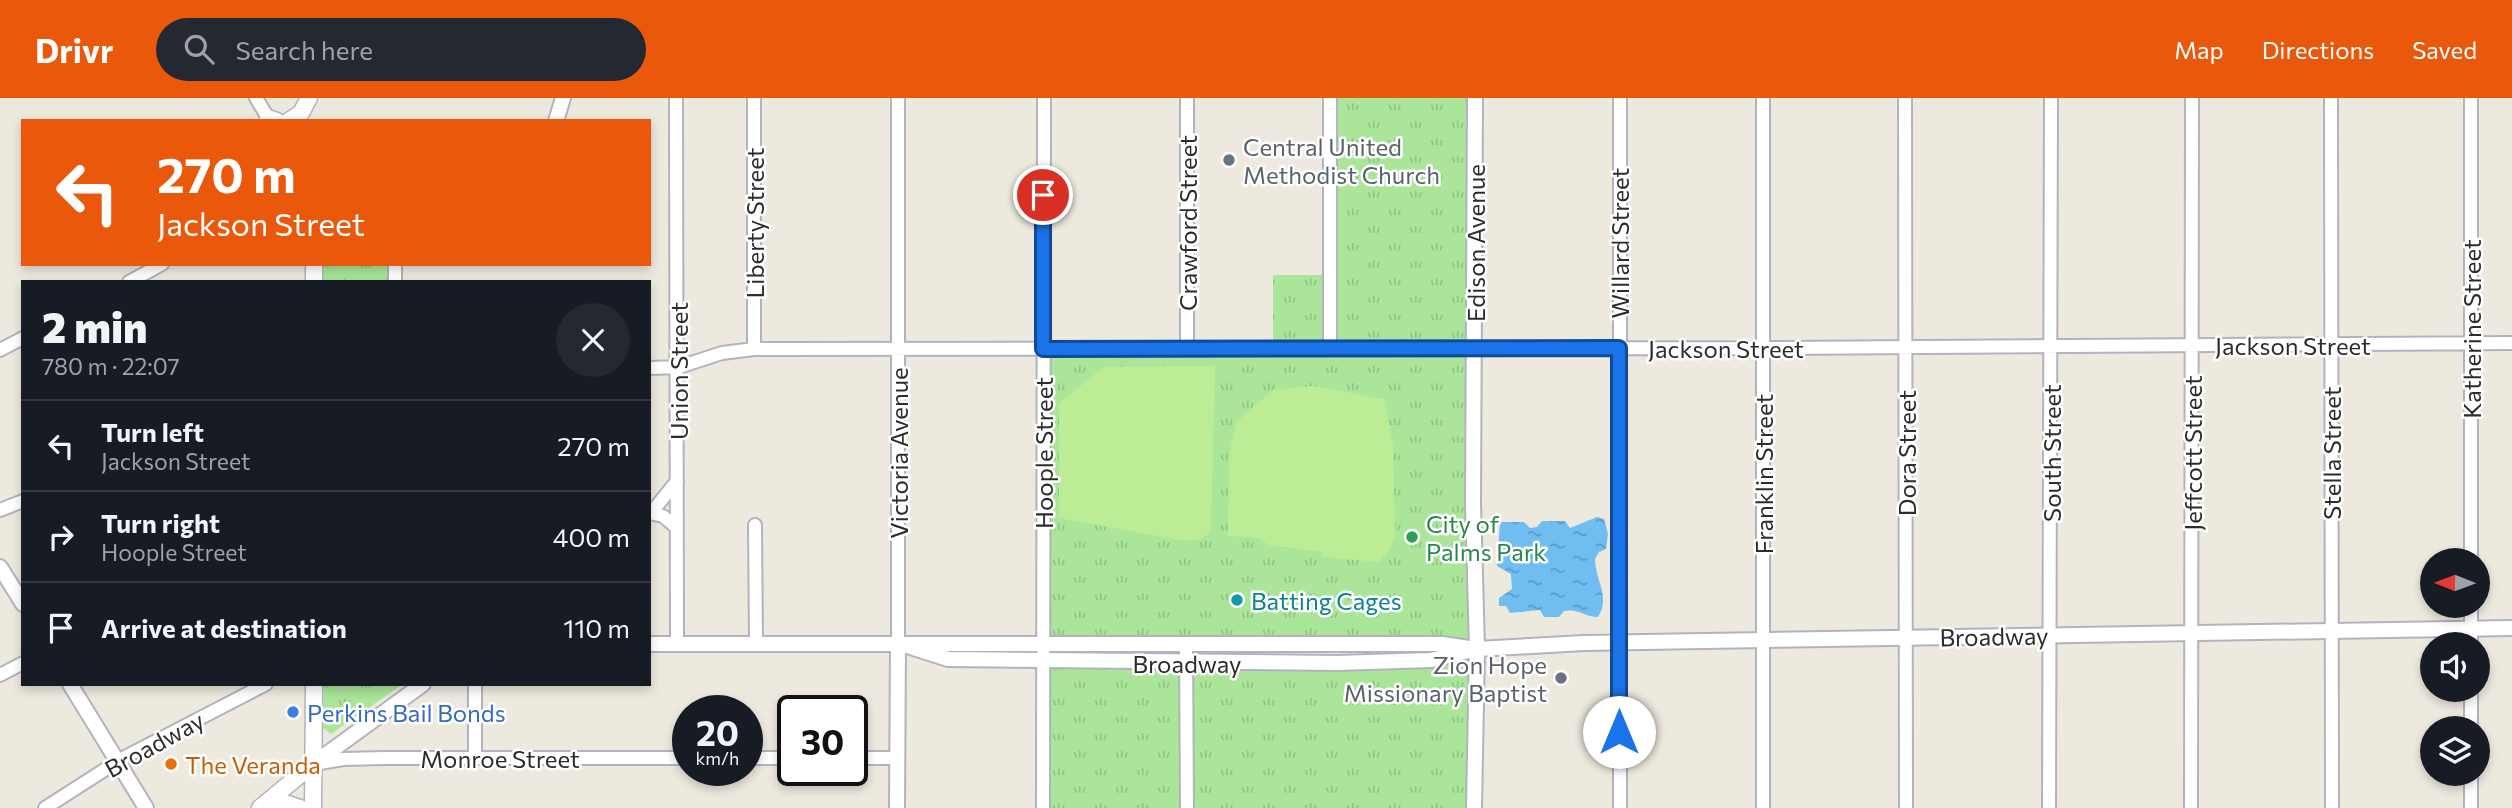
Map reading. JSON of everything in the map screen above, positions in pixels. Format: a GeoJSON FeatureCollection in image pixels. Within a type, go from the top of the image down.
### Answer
{"type":"FeatureCollection","features":[{"type":"Feature","properties":{"kind":"main road"},"geometry":{"type":"LineString","coordinates":[[292,119],[301,113],[311,98]]}},
{"type":"Feature","properties":{"kind":"main road"},"geometry":{"type":"LineString","coordinates":[[311,98],[313,119]]}},
{"type":"Feature","properties":{"kind":"main road"},"geometry":{"type":"LineString","coordinates":[[313,808],[314,686]]}},
{"type":"Feature","properties":{"kind":"main road"},"geometry":{"type":"LineString","coordinates":[[261,807],[313,764]]}},
{"type":"Feature","properties":{"kind":"main road"},"geometry":{"type":"LineString","coordinates":[[261,807],[288,804],[300,808]]}},
{"type":"Feature","properties":{"kind":"street"},"geometry":{"type":"LineString","coordinates":[[256,98],[271,119]]}},
{"type":"Feature","properties":{"kind":"street"},"geometry":{"type":"LineString","coordinates":[[557,119],[563,98]]}},
{"type":"Feature","properties":{"kind":"street","name":"Union Street"},"geometry":{"type":"LineString","coordinates":[[676,98],[679,367],[677,644]]}},
{"type":"Feature","properties":{"kind":"street","name":"Liberty Street"},"geometry":{"type":"LineString","coordinates":[[754,98],[754,349]]}},
{"type":"Feature","properties":{"kind":"street","name":"Victoria Avenue"},"geometry":{"type":"LineString","coordinates":[[897,808],[898,98]]}},
{"type":"Feature","properties":{"kind":"street","name":"Hoople Street"},"geometry":{"type":"LineString","coordinates":[[1043,808],[1044,98]]}},
{"type":"Feature","properties":{"kind":"street","name":"Crawford Street"},"geometry":{"type":"LineString","coordinates":[[1187,98],[1187,349]]}},
{"type":"Feature","properties":{"kind":"street"},"geometry":{"type":"LineString","coordinates":[[1330,98],[1330,349]]}},
{"type":"Feature","properties":{"kind":"street","name":"Edison Avenue"},"geometry":{"type":"LineString","coordinates":[[1474,808],[1477,649],[1473,503],[1475,98]]}},
{"type":"Feature","properties":{"kind":"street","name":"Willard Street"},"geometry":{"type":"LineString","coordinates":[[1620,98],[1620,808]]}},
{"type":"Feature","properties":{"kind":"street","name":"Franklin Street"},"geometry":{"type":"LineString","coordinates":[[1763,98],[1763,808]]}},
{"type":"Feature","properties":{"kind":"street","name":"Dora Street"},"geometry":{"type":"LineString","coordinates":[[1905,98],[1908,639],[1906,808]]}},
{"type":"Feature","properties":{"kind":"street","name":"South Street"},"geometry":{"type":"LineString","coordinates":[[2049,808],[2051,98]]}},
{"type":"Feature","properties":{"kind":"street","name":"Jeffcott Street"},"geometry":{"type":"LineString","coordinates":[[2191,808],[2192,98]]}},
{"type":"Feature","properties":{"kind":"street","name":"Stella Street"},"geometry":{"type":"LineString","coordinates":[[2331,98],[2332,808]]}},
{"type":"Feature","properties":{"kind":"street","name":"Katherine Street"},"geometry":{"type":"LineString","coordinates":[[2471,98],[2471,548]]}},
{"type":"Feature","properties":{"kind":"street"},"geometry":{"type":"LineString","coordinates":[[133,280],[158,266]]}},
{"type":"Feature","properties":{"kind":"street"},"geometry":{"type":"LineString","coordinates":[[0,350],[21,339]]}},
{"type":"Feature","properties":{"kind":"street","name":"Jackson Street"},"geometry":{"type":"LineString","coordinates":[[651,368],[679,367],[722,353],[754,349],[1475,349],[2512,343]]}},
{"type":"Feature","properties":{"kind":"street"},"geometry":{"type":"LineString","coordinates":[[651,512],[677,481]]}},
{"type":"Feature","properties":{"kind":"street"},"geometry":{"type":"LineString","coordinates":[[0,510],[21,502]]}},
{"type":"Feature","properties":{"kind":"street"},"geometry":{"type":"LineString","coordinates":[[651,513],[663,516],[677,528]]}},
{"type":"Feature","properties":{"kind":"street"},"geometry":{"type":"LineString","coordinates":[[755,525],[756,644]]}},
{"type":"Feature","properties":{"kind":"street"},"geometry":{"type":"LineString","coordinates":[[0,567],[21,601]]}},
{"type":"Feature","properties":{"kind":"street","name":"Broadway"},"geometry":{"type":"LineString","coordinates":[[2490,633],[2512,628]]}},
{"type":"Feature","properties":{"kind":"street","name":"Broadway"},"geometry":{"type":"LineString","coordinates":[[651,644],[1442,644],[1477,649],[1619,643],[2192,632],[2332,630],[2420,634]]}},
{"type":"Feature","properties":{"kind":"street","name":"Broadway"},"geometry":{"type":"LineString","coordinates":[[898,643],[948,659],[1044,662],[1431,660],[1477,649]]}},
{"type":"Feature","properties":{"kind":"street"},"geometry":{"type":"LineString","coordinates":[[1186,644],[1186,808]]}},
{"type":"Feature","properties":{"kind":"street"},"geometry":{"type":"LineString","coordinates":[[0,675],[21,664]]}},
{"type":"Feature","properties":{"kind":"street"},"geometry":{"type":"LineString","coordinates":[[71,686],[146,808]]}},
{"type":"Feature","properties":{"kind":"street","name":"Broadway"},"geometry":{"type":"LineString","coordinates":[[45,808],[117,762],[262,686]]}},
{"type":"Feature","properties":{"kind":"street"},"geometry":{"type":"LineString","coordinates":[[313,764],[418,686]]}},
{"type":"Feature","properties":{"kind":"street"},"geometry":{"type":"LineString","coordinates":[[475,686],[475,758]]}},
{"type":"Feature","properties":{"kind":"street","name":"Monroe Street"},"geometry":{"type":"LineString","coordinates":[[313,764],[343,759],[672,758]]}},
{"type":"Feature","properties":{"kind":"street"},"geometry":{"type":"LineString","coordinates":[[868,758],[897,758]]}},
{"type":"Feature","properties":{"kind":"street"},"geometry":{"type":"LineString","coordinates":[[2471,786],[2471,808]]}},
{"type":"Feature","properties":{"kind":"green space"},"geometry":{"type":"Polygon","coordinates":[[[1332,98],[1473,98],[1472,347],[1332,347],[1332,98]]]}},
{"type":"Feature","properties":{"kind":"green space"},"geometry":{"type":"Polygon","coordinates":[[[314,266],[395,266],[395,280],[314,280],[314,266]]]}},
{"type":"Feature","properties":{"kind":"green space"},"geometry":{"type":"Polygon","coordinates":[[[1273,275],[1327,275],[1327,346],[1273,346],[1273,275]]]}},
{"type":"Feature","properties":{"kind":"green space","name":"City of Palms Park"},"geometry":{"type":"Polygon","coordinates":[[[1472,351],[1474,647],[1045,643],[1046,352],[1472,351]]]}},
{"type":"Feature","properties":{"kind":"green space"},"geometry":{"type":"Polygon","coordinates":[[[1215,366],[1211,530],[1205,537],[1179,540],[1059,518],[1059,403],[1104,367],[1215,366]]]}},
{"type":"Feature","properties":{"kind":"green space"},"geometry":{"type":"Polygon","coordinates":[[[1313,386],[1384,399],[1393,446],[1395,534],[1390,550],[1379,562],[1322,557],[1322,552],[1268,545],[1260,538],[1228,536],[1229,456],[1236,422],[1273,390],[1313,386]]]}},
{"type":"Feature","properties":{"kind":"green space"},"geometry":{"type":"Polygon","coordinates":[[[1475,653],[1472,808],[1044,808],[1046,665],[1475,653]]]}},
{"type":"Feature","properties":{"kind":"green space"},"geometry":{"type":"Polygon","coordinates":[[[324,686],[400,686],[331,734],[323,728],[324,686]]]}},
{"type":"Feature","properties":{"kind":"water"},"geometry":{"type":"Polygon","coordinates":[[[1597,517],[1604,519],[1608,534],[1606,549],[1599,552],[1595,559],[1603,595],[1602,610],[1598,617],[1569,610],[1559,617],[1544,617],[1540,610],[1510,613],[1506,606],[1499,606],[1499,598],[1512,589],[1511,574],[1497,566],[1500,522],[1524,522],[1530,528],[1537,527],[1542,521],[1565,521],[1570,528],[1597,517]]]}},
{"type":"Feature","properties":{"kind":"place","name":"Central United Methodist Church"},"geometry":{"type":"Point","coordinates":[1229,160]}},
{"type":"Feature","properties":{"kind":"place","name":"City of Palms Park"},"geometry":{"type":"Point","coordinates":[1412,537]}},
{"type":"Feature","properties":{"kind":"place","name":"Batting Cages"},"geometry":{"type":"Point","coordinates":[1237,600]}},
{"type":"Feature","properties":{"kind":"place","name":"Zion Hope Missionary Baptist"},"geometry":{"type":"Point","coordinates":[1561,678]}},
{"type":"Feature","properties":{"kind":"place","name":"Perkins Bail Bonds"},"geometry":{"type":"Point","coordinates":[293,712]}},
{"type":"Feature","properties":{"kind":"place","name":"The Veranda"},"geometry":{"type":"Point","coordinates":[171,764]}},
{"type":"Feature","properties":{"kind":"route"},"geometry":{"type":"LineString","coordinates":[[1043,195],[1043,349],[1619,348],[1619,732]]}}]}
